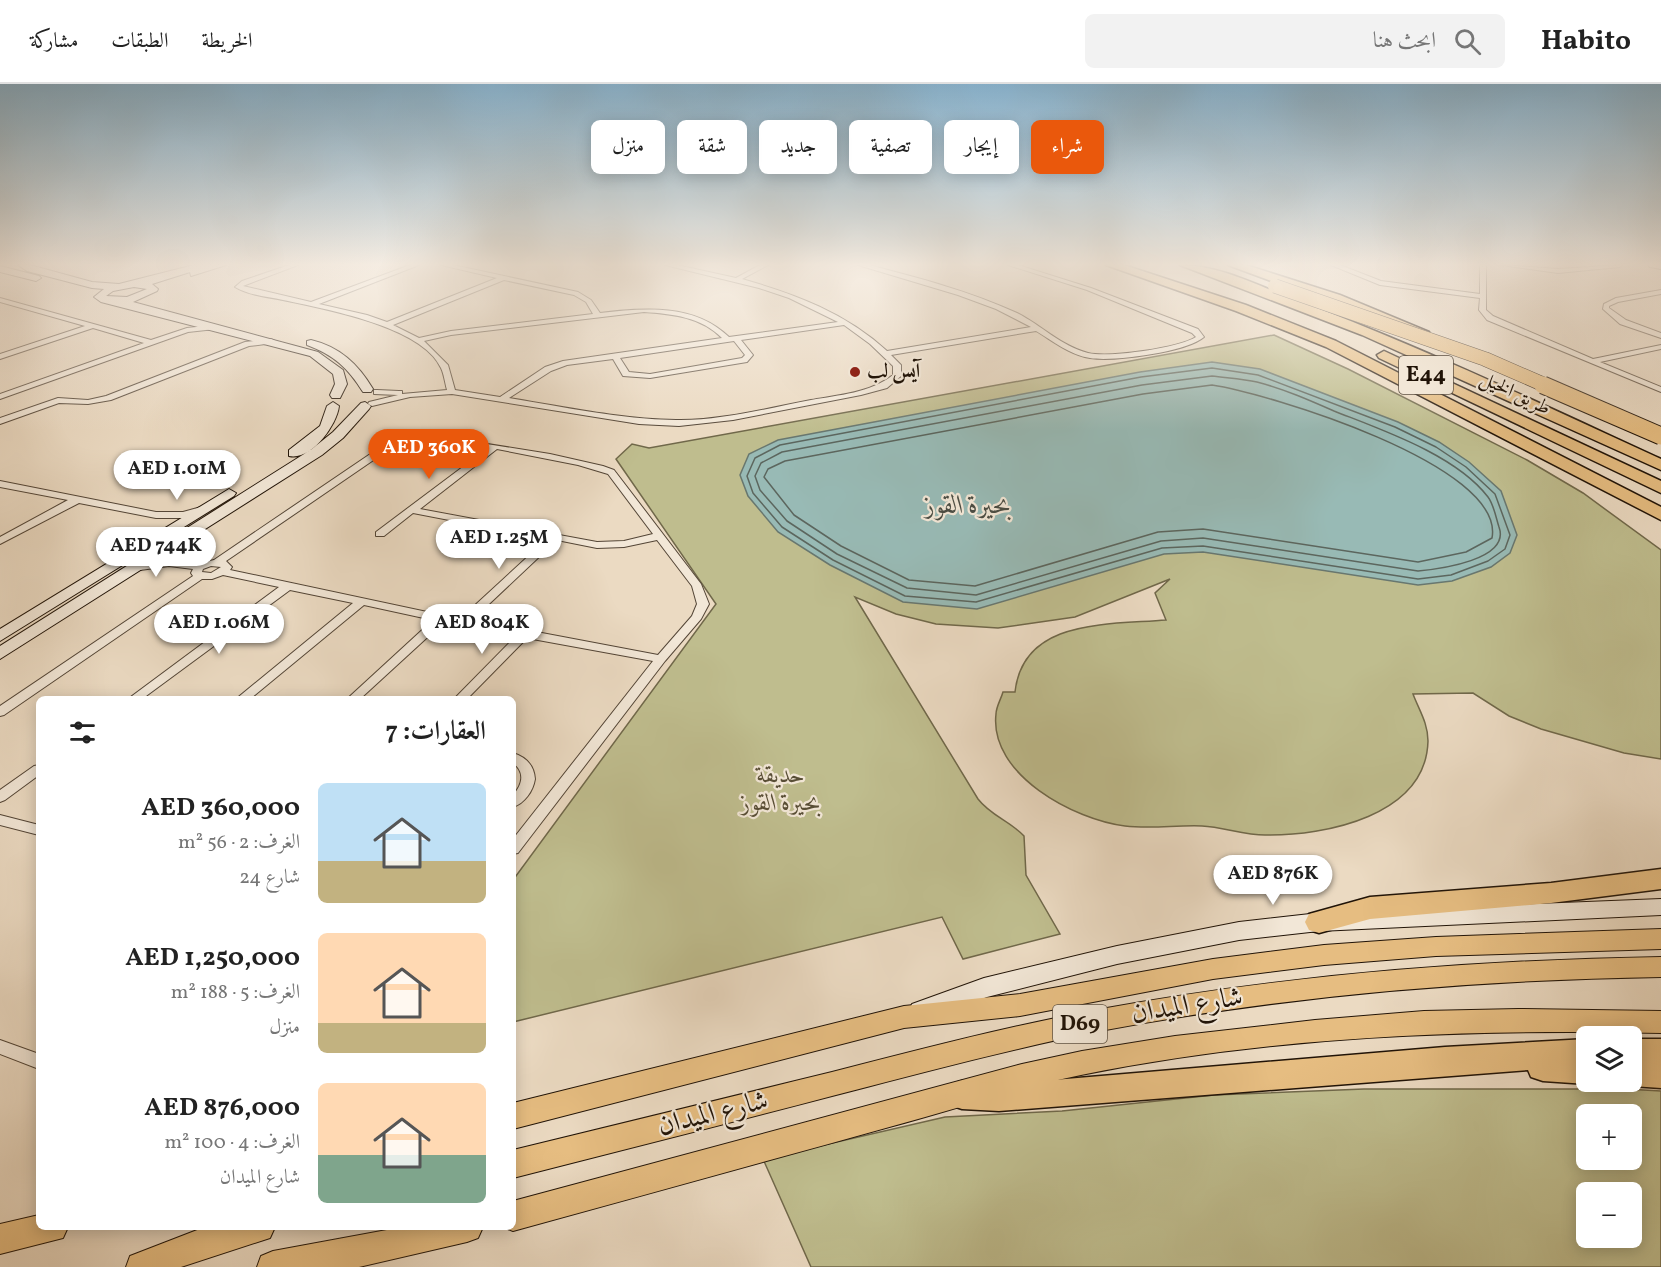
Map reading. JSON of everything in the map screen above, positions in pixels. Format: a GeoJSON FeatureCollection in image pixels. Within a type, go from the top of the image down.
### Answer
{"type":"FeatureCollection","features":[{"type":"Feature","properties":{"kind":"highway"},"geometry":{"type":"LineString","coordinates":[[1272,320],[1416,382],[1661,502]]}},
{"type":"Feature","properties":{"kind":"highway","name":"طريق الخيل"},"geometry":{"type":"LineString","coordinates":[[1297,320],[1349,339],[1661,488]]}},
{"type":"Feature","properties":{"kind":"highway","name":"طريق الخيل"},"geometry":{"type":"LineString","coordinates":[[1338,320],[1661,465]]}},
{"type":"Feature","properties":{"kind":"highway"},"geometry":{"type":"LineString","coordinates":[[1372,320],[1504,367],[1661,436]]}},
{"type":"Feature","properties":{"kind":"highway"},"geometry":{"type":"LineString","coordinates":[[1376,320],[1453,357],[1513,390],[1535,407]]}},
{"type":"Feature","properties":{"kind":"highway"},"geometry":{"type":"LineString","coordinates":[[1392,320],[1413,328],[1661,448]]}},
{"type":"Feature","properties":{"kind":"highway"},"geometry":{"type":"LineString","coordinates":[[1371,363],[1661,514]]}},
{"type":"Feature","properties":{"kind":"highway"},"geometry":{"type":"LineString","coordinates":[[1546,394],[1661,443]]}},
{"type":"Feature","properties":{"kind":"highway"},"geometry":{"type":"LineString","coordinates":[[1577,471],[1597,488],[1661,523]]}},
{"type":"Feature","properties":{"kind":"highway"},"geometry":{"type":"LineString","coordinates":[[1319,922],[1370,908],[1551,893],[1661,879]]}},
{"type":"Feature","properties":{"kind":"highway"},"geometry":{"type":"LineString","coordinates":[[1642,1053],[1661,1053]]}},
{"type":"Feature","properties":{"kind":"highway"},"geometry":{"type":"LineString","coordinates":[[962,1095],[999,1097],[1054,1094],[1445,1061],[1576,1054]]}},
{"type":"Feature","properties":{"kind":"highway"},"geometry":{"type":"LineString","coordinates":[[1445,1061],[1576,1069]]}},
{"type":"Feature","properties":{"kind":"highway"},"geometry":{"type":"LineString","coordinates":[[1642,1073],[1661,1074]]}},
{"type":"Feature","properties":{"kind":"main road","name":"شارع الميدان"},"geometry":{"type":"LineString","coordinates":[[516,1115],[904,1017],[971,1013],[1144,981],[1293,959],[1480,944],[1661,939]]}},
{"type":"Feature","properties":{"kind":"main road","name":"شارع الميدان"},"geometry":{"type":"LineString","coordinates":[[516,1163],[1030,1035],[1167,1008],[1319,986],[1381,980],[1504,971],[1661,967]]}},
{"type":"Feature","properties":{"kind":"main road"},"geometry":{"type":"LineString","coordinates":[[516,1215],[962,1095],[1047,1069],[1246,1038],[1496,1020],[1661,1022]]}},
{"type":"Feature","properties":{"kind":"main road"},"geometry":{"type":"LineString","coordinates":[[0,1239],[39,1230]]}},
{"type":"Feature","properties":{"kind":"main road"},"geometry":{"type":"LineString","coordinates":[[142,1267],[196,1245],[248,1230]]}},
{"type":"Feature","properties":{"kind":"main road"},"geometry":{"type":"LineString","coordinates":[[273,1267],[393,1245],[455,1230]]}},
{"type":"Feature","properties":{"kind":"street"},"geometry":{"type":"LineString","coordinates":[[72,320],[152,343]]}},
{"type":"Feature","properties":{"kind":"street"},"geometry":{"type":"LineString","coordinates":[[0,636],[312,441],[328,423],[341,381],[333,366],[306,351],[194,320]]}},
{"type":"Feature","properties":{"kind":"street"},"geometry":{"type":"LineString","coordinates":[[224,320],[327,348],[352,364],[370,398]]}},
{"type":"Feature","properties":{"kind":"street"},"geometry":{"type":"LineString","coordinates":[[374,320],[389,324],[419,340],[445,366],[451,379],[452,392]]}},
{"type":"Feature","properties":{"kind":"street"},"geometry":{"type":"LineString","coordinates":[[389,324],[398,320]]}},
{"type":"Feature","properties":{"kind":"street"},"geometry":{"type":"LineString","coordinates":[[419,340],[555,320]]}},
{"type":"Feature","properties":{"kind":"street"},"geometry":{"type":"LineString","coordinates":[[615,356],[626,374],[639,377],[744,360],[749,355],[731,339],[708,323],[699,320]]}},
{"type":"Feature","properties":{"kind":"street"},"geometry":{"type":"LineString","coordinates":[[335,401],[452,392],[639,421],[706,421],[874,390],[897,376],[897,365],[842,320]]}},
{"type":"Feature","properties":{"kind":"street"},"geometry":{"type":"LineString","coordinates":[[1023,320],[1078,351],[1098,357],[1113,357],[1188,344],[1200,337],[1195,331],[1169,320]]}},
{"type":"Feature","properties":{"kind":"street"},"geometry":{"type":"LineString","coordinates":[[1495,320],[1661,390]]}},
{"type":"Feature","properties":{"kind":"street"},"geometry":{"type":"LineString","coordinates":[[1621,320],[1661,336]]}},
{"type":"Feature","properties":{"kind":"street"},"geometry":{"type":"LineString","coordinates":[[187,330],[197,321]]}},
{"type":"Feature","properties":{"kind":"street"},"geometry":{"type":"LineString","coordinates":[[503,399],[556,366],[845,322]]}},
{"type":"Feature","properties":{"kind":"street"},"geometry":{"type":"LineString","coordinates":[[2,355],[93,326]]}},
{"type":"Feature","properties":{"kind":"street"},"geometry":{"type":"LineString","coordinates":[[0,398],[187,330],[218,327]]}},
{"type":"Feature","properties":{"kind":"street"},"geometry":{"type":"LineString","coordinates":[[885,354],[1039,328]]}},
{"type":"Feature","properties":{"kind":"street"},"geometry":{"type":"LineString","coordinates":[[0,421],[58,400],[88,402],[108,398],[248,344],[271,341]]}},
{"type":"Feature","properties":{"kind":"street"},"geometry":{"type":"LineString","coordinates":[[1591,361],[1661,347]]}},
{"type":"Feature","properties":{"kind":"street"},"geometry":{"type":"LineString","coordinates":[[335,401],[344,409],[370,398],[421,394]]}},
{"type":"Feature","properties":{"kind":"street"},"geometry":{"type":"LineString","coordinates":[[0,654],[326,446],[370,398]]}},
{"type":"Feature","properties":{"kind":"street"},"geometry":{"type":"LineString","coordinates":[[0,712],[199,572],[220,567],[400,440],[424,436],[596,464],[607,468],[659,536],[697,586],[703,604],[697,617],[661,659],[516,845]]}},
{"type":"Feature","properties":{"kind":"street"},"geometry":{"type":"LineString","coordinates":[[380,534],[494,448]]}},
{"type":"Feature","properties":{"kind":"street"},"geometry":{"type":"LineString","coordinates":[[0,484],[156,515],[183,515],[201,510]]}},
{"type":"Feature","properties":{"kind":"street"},"geometry":{"type":"LineString","coordinates":[[0,542],[78,499]]}},
{"type":"Feature","properties":{"kind":"street"},"geometry":{"type":"LineString","coordinates":[[412,510],[606,545],[659,536]]}},
{"type":"Feature","properties":{"kind":"street"},"geometry":{"type":"LineString","coordinates":[[156,515],[168,523],[168,531]]}},
{"type":"Feature","properties":{"kind":"street"},"geometry":{"type":"LineString","coordinates":[[462,623],[555,537]]}},
{"type":"Feature","properties":{"kind":"street"},"geometry":{"type":"LineString","coordinates":[[164,549],[177,564]]}},
{"type":"Feature","properties":{"kind":"street"},"geometry":{"type":"LineString","coordinates":[[134,568],[177,564],[199,572]]}},
{"type":"Feature","properties":{"kind":"street"},"geometry":{"type":"LineString","coordinates":[[220,567],[286,587],[360,603],[661,659]]}},
{"type":"Feature","properties":{"kind":"street"},"geometry":{"type":"LineString","coordinates":[[138,696],[286,587]]}},
{"type":"Feature","properties":{"kind":"street"},"geometry":{"type":"LineString","coordinates":[[246,696],[360,603]]}},
{"type":"Feature","properties":{"kind":"street"},"geometry":{"type":"LineString","coordinates":[[356,696],[441,619]]}},
{"type":"Feature","properties":{"kind":"street"},"geometry":{"type":"LineString","coordinates":[[463,696],[526,633]]}},
{"type":"Feature","properties":{"kind":"street"},"geometry":{"type":"LineString","coordinates":[[516,758],[521,760],[529,771],[529,784],[517,800],[546,804]]}},
{"type":"Feature","properties":{"kind":"street"},"geometry":{"type":"LineString","coordinates":[[36,771],[0,798],[0,808],[6,821],[36,829]]}},
{"type":"Feature","properties":{"kind":"street"},"geometry":{"type":"LineString","coordinates":[[904,1017],[984,988],[1117,955],[1239,931],[1319,922],[1661,907]]}},
{"type":"Feature","properties":{"kind":"street"},"geometry":{"type":"LineString","coordinates":[[0,1047],[36,1061]]}},
{"type":"Feature","properties":{"kind":"green space","name":"حديقة بحيرة القوز"},"geometry":{"type":"Polygon","coordinates":[[[1274,335],[1348,369],[1527,460],[1583,493],[1661,550],[1661,759],[1624,753],[1541,729],[1509,716],[1473,693],[1413,694],[1428,734],[1423,767],[1410,787],[1391,804],[1368,816],[1316,831],[1265,835],[1202,826],[1135,827],[1105,822],[1060,804],[1039,791],[1021,775],[1006,756],[997,736],[997,709],[1003,692],[1015,692],[1021,668],[1034,650],[1051,638],[1095,625],[1166,620],[1155,593],[1170,579],[1075,617],[998,628],[936,624],[896,614],[855,597],[978,799],[1024,836],[1026,875],[1060,934],[963,959],[942,917],[516,1021],[516,876],[716,604],[616,459],[632,444],[649,448],[1274,335]]]}},
{"type":"Feature","properties":{"kind":"green space"},"geometry":{"type":"Polygon","coordinates":[[[1364,1089],[1661,1091],[1661,1267],[811,1267],[763,1159],[945,1117],[1062,1111],[1214,1095],[1364,1089]]]}},
{"type":"Feature","properties":{"kind":"water","name":"بحيرة القوز"},"geometry":{"type":"Polygon","coordinates":[[[1212,362],[1260,369],[1398,422],[1439,442],[1469,462],[1501,491],[1517,535],[1510,553],[1491,567],[1452,581],[1418,585],[1203,552],[1164,554],[977,609],[903,602],[830,565],[778,532],[748,496],[740,475],[749,454],[778,440],[1140,372],[1212,362]]]}},
{"type":"Feature","properties":{"kind":"place","name":"آيس لب"},"geometry":{"type":"Point","coordinates":[855,372]}}]}
